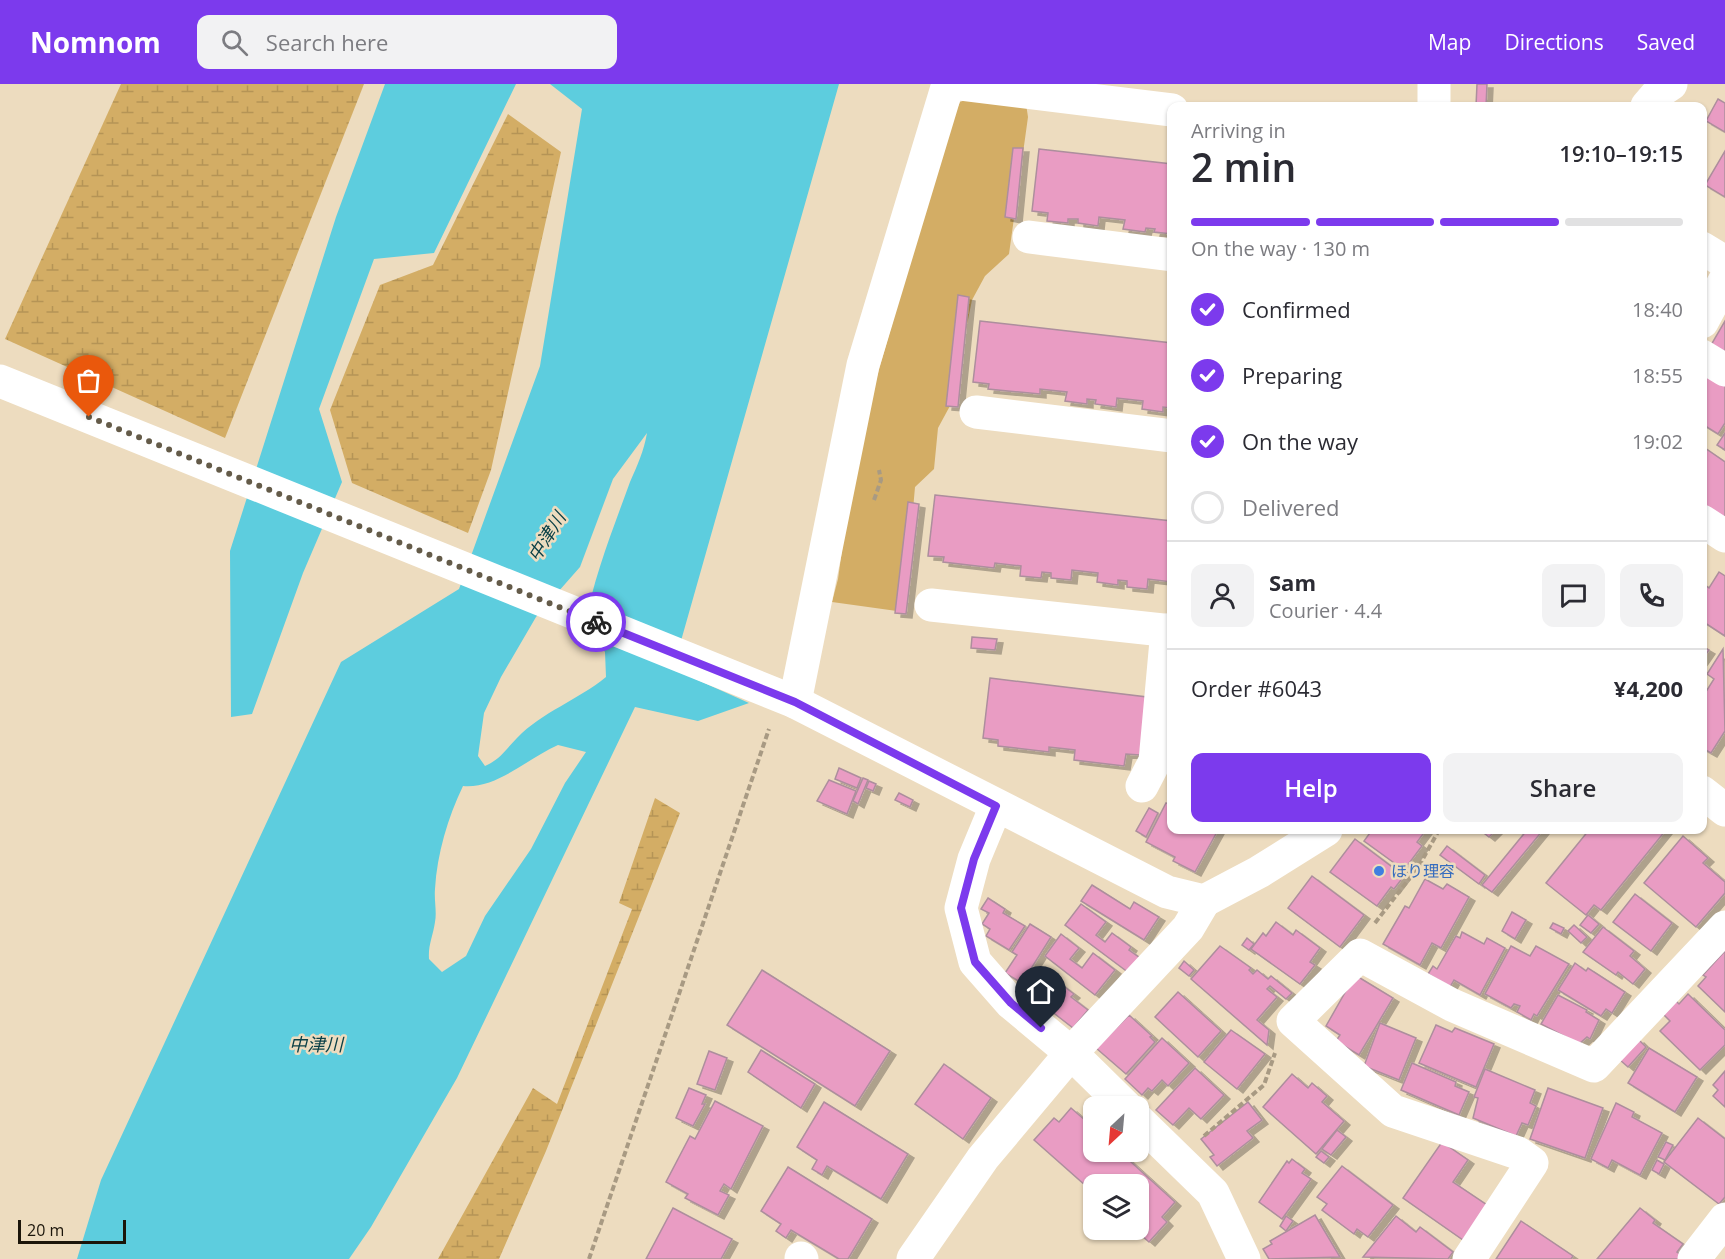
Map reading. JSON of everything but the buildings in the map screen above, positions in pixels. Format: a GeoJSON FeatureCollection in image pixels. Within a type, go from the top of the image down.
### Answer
{"type":"FeatureCollection","features":[{"type":"Feature","properties":{"kind":"street"},"geometry":{"type":"LineString","coordinates":[[795,702],[863,365],[948,84]]}},
{"type":"Feature","properties":{"kind":"street"},"geometry":{"type":"LineString","coordinates":[[961,84],[1167,109]]}},
{"type":"Feature","properties":{"kind":"street"},"geometry":{"type":"LineString","coordinates":[[1434,84],[1434,102]]}},
{"type":"Feature","properties":{"kind":"street"},"geometry":{"type":"LineString","coordinates":[[1650,102],[1659,92],[1671,84]]}},
{"type":"Feature","properties":{"kind":"street"},"geometry":{"type":"LineString","coordinates":[[1029,237],[1167,254]]}},
{"type":"Feature","properties":{"kind":"street"},"geometry":{"type":"LineString","coordinates":[[1707,251],[1725,262]]}},
{"type":"Feature","properties":{"kind":"street"},"geometry":{"type":"LineString","coordinates":[[1707,313],[1725,280]]}},
{"type":"Feature","properties":{"kind":"street"},"geometry":{"type":"LineString","coordinates":[[1707,359],[1725,370]]}},
{"type":"Feature","properties":{"kind":"street"},"geometry":{"type":"LineString","coordinates":[[0,381],[795,702],[1167,892],[1204,901]]}},
{"type":"Feature","properties":{"kind":"street"},"geometry":{"type":"LineString","coordinates":[[976,412],[1167,435]]}},
{"type":"Feature","properties":{"kind":"street"},"geometry":{"type":"LineString","coordinates":[[1707,524],[1725,536]]}},
{"type":"Feature","properties":{"kind":"street"},"geometry":{"type":"LineString","coordinates":[[932,605],[1167,630]]}},
{"type":"Feature","properties":{"kind":"street"},"geometry":{"type":"LineString","coordinates":[[1142,786],[1155,761],[1167,649]]}},
{"type":"Feature","properties":{"kind":"street"},"geometry":{"type":"LineString","coordinates":[[1707,796],[1725,810]]}},
{"type":"Feature","properties":{"kind":"street"},"geometry":{"type":"LineString","coordinates":[[996,806],[974,859],[961,908],[975,962],[1011,1003],[1071,1053],[1115,1096]]}},
{"type":"Feature","properties":{"kind":"street"},"geometry":{"type":"LineString","coordinates":[[913,1259],[983,1158],[1071,1053],[1188,928],[1204,901],[1260,872],[1320,834]]}},
{"type":"Feature","properties":{"kind":"street"},"geometry":{"type":"LineString","coordinates":[[1469,1259],[1532,1163],[1518,1153],[1393,1111],[1293,1021],[1360,955],[1452,1005],[1594,1066],[1725,927]]}},
{"type":"Feature","properties":{"kind":"street"},"geometry":{"type":"LineString","coordinates":[[1149,1131],[1213,1193],[1244,1259]]}},
{"type":"Feature","properties":{"kind":"street"},"geometry":{"type":"LineString","coordinates":[[1694,1259],[1725,1219]]}},
{"type":"Feature","properties":{"kind":"path"},"geometry":{"type":"LineString","coordinates":[[871,509],[881,480],[878,461]]}},
{"type":"Feature","properties":{"kind":"path"},"geometry":{"type":"LineString","coordinates":[[589,1259],[771,722],[795,702]]}},
{"type":"Feature","properties":{"kind":"path"},"geometry":{"type":"LineString","coordinates":[[1360,955],[1370,930],[1419,866],[1436,834]]}},
{"type":"Feature","properties":{"kind":"path"},"geometry":{"type":"LineString","coordinates":[[1179,1160],[1264,1085],[1278,1046],[1293,1021]]}},
{"type":"Feature","properties":{"kind":"green space"},"geometry":{"type":"Polygon","coordinates":[[[121,84],[364,84],[225,438],[5,339],[121,84]]]}},
{"type":"Feature","properties":{"kind":"green space"},"geometry":{"type":"Polygon","coordinates":[[[980,94],[1026,104],[1028,117],[1009,254],[985,276],[972,300],[951,404],[938,428],[934,469],[915,487],[904,612],[832,602],[838,579],[856,450],[949,125],[960,102],[980,94]]]}},
{"type":"Feature","properties":{"kind":"green space"},"geometry":{"type":"Polygon","coordinates":[[[508,114],[561,152],[491,470],[468,533],[352,483],[330,410],[380,285],[433,265],[508,114]]]}},
{"type":"Feature","properties":{"kind":"green space"},"geometry":{"type":"Polygon","coordinates":[[[655,798],[680,813],[546,1151],[499,1259],[438,1259],[533,1088],[557,1104],[632,909],[619,903],[655,798]]]}},
{"type":"Feature","properties":{"kind":"water"},"geometry":{"type":"Polygon","coordinates":[[[385,84],[516,84],[434,253],[374,259],[319,409],[342,482],[303,573],[252,714],[231,717],[230,551],[336,217],[385,84]]]}},
{"type":"Feature","properties":{"kind":"water","name":"中津川"},"geometry":{"type":"Polygon","coordinates":[[[550,84],[839,84],[673,669],[749,703],[698,721],[635,707],[457,1078],[371,1227],[349,1259],[77,1259],[101,1180],[341,662],[459,589],[540,366],[582,109],[550,84]],[[647,433],[613,479],[580,567],[536,617],[501,677],[484,713],[478,756],[485,766],[499,757],[527,729],[606,677],[605,652],[585,625],[599,571],[647,433]],[[558,745],[500,778],[476,786],[463,786],[444,836],[436,876],[436,918],[429,959],[442,972],[466,956],[485,916],[531,849],[565,783],[586,752],[558,745]]]}},
{"type":"Feature","properties":{"kind":"way so far"},"geometry":{"type":"LineString","coordinates":[[89,417],[596,622]]}},
{"type":"Feature","properties":{"kind":"place","name":"ほり理容"},"geometry":{"type":"Point","coordinates":[1379,871]}},
{"type":"Feature","properties":{"kind":"route"},"geometry":{"type":"LineString","coordinates":[[596,622],[795,702],[996,806],[974,859],[961,908],[975,962],[1011,1003],[1041,1028]]}}]}
